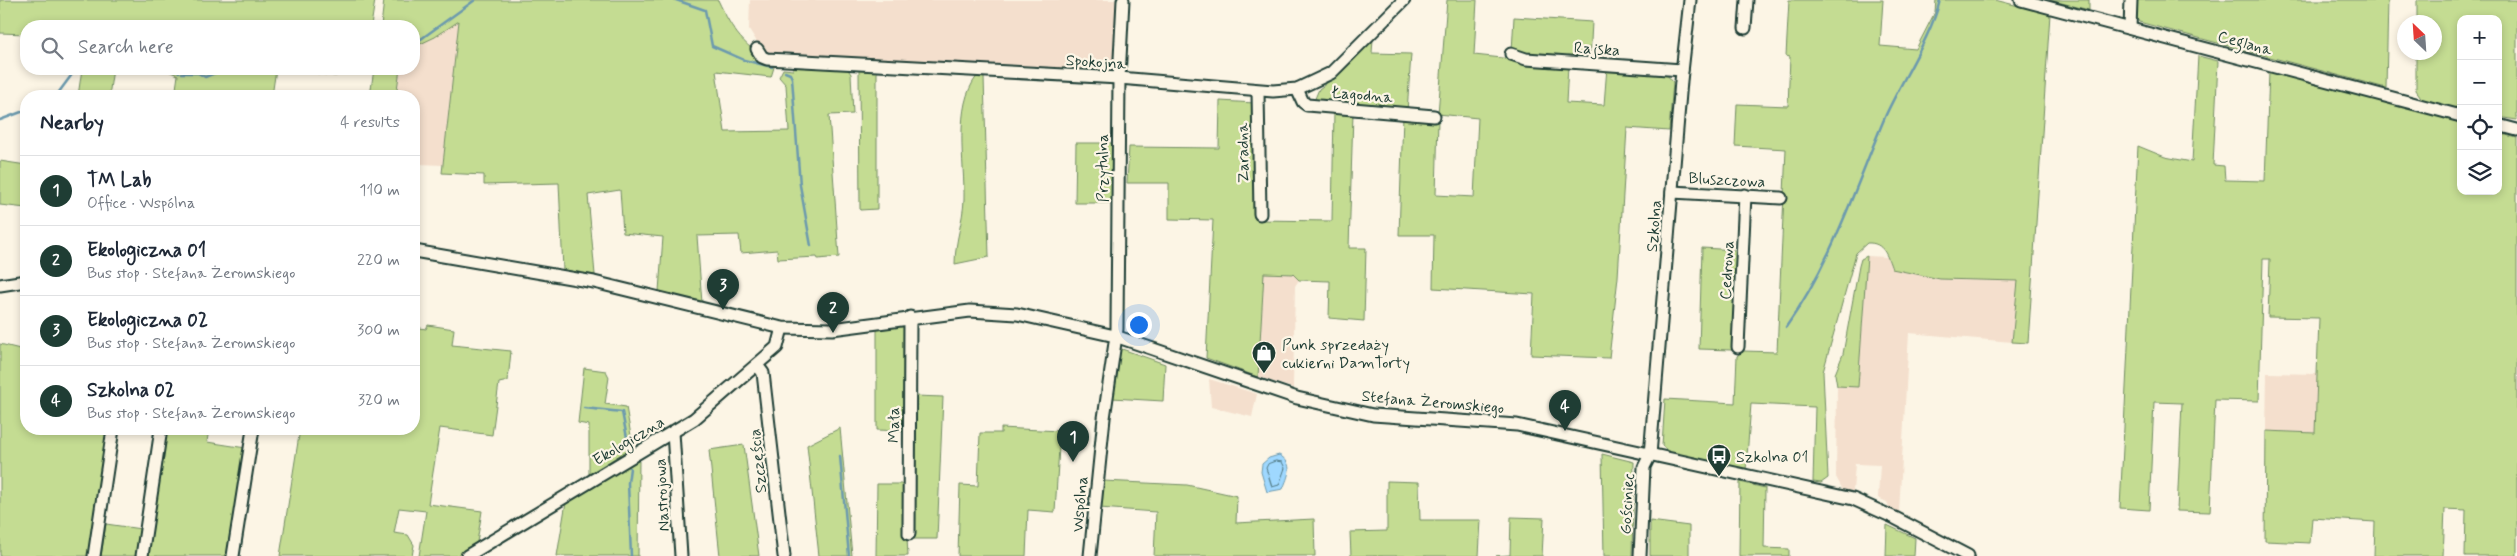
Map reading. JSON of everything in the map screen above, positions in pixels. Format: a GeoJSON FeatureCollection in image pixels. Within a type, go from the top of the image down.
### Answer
{"type":"FeatureCollection","features":[{"type":"Feature","properties":{"kind":"street","name":"Przytulna"},"geometry":{"type":"LineString","coordinates":[[1115,336],[1119,78],[1123,0]]}},
{"type":"Feature","properties":{"kind":"street","name":"Spokojna"},"geometry":{"type":"LineString","coordinates":[[757,49],[762,57],[767,59],[1119,78],[1258,92],[1297,89],[1331,73],[1404,0]]}},
{"type":"Feature","properties":{"kind":"street","name":"Szkolna"},"geometry":{"type":"LineString","coordinates":[[1650,456],[1682,70],[1690,0]]}},
{"type":"Feature","properties":{"kind":"street"},"geometry":{"type":"LineString","coordinates":[[1745,28],[1747,0]]}},
{"type":"Feature","properties":{"kind":"street","name":"Ceglana"},"geometry":{"type":"LineString","coordinates":[[2021,0],[2457,115]]}},
{"type":"Feature","properties":{"kind":"street"},"geometry":{"type":"LineString","coordinates":[[2130,28],[2131,0]]}},
{"type":"Feature","properties":{"kind":"street","name":"Rajska"},"geometry":{"type":"LineString","coordinates":[[1511,54],[1526,60],[1682,70]]}},
{"type":"Feature","properties":{"kind":"street","name":"Łagodna"},"geometry":{"type":"LineString","coordinates":[[1297,89],[1303,102],[1307,105],[1434,116]]}},
{"type":"Feature","properties":{"kind":"street","name":"Zaradna"},"geometry":{"type":"LineString","coordinates":[[1258,92],[1260,214]]}},
{"type":"Feature","properties":{"kind":"street"},"geometry":{"type":"LineString","coordinates":[[2502,126],[2517,130]]}},
{"type":"Feature","properties":{"kind":"street","name":"Bluszczowa"},"geometry":{"type":"LineString","coordinates":[[1672,192],[1781,198]]}},
{"type":"Feature","properties":{"kind":"street","name":"Cedrowa"},"geometry":{"type":"LineString","coordinates":[[1738,347],[1746,195]]}},
{"type":"Feature","properties":{"kind":"street","name":"Stefana Żeromskiego"},"geometry":{"type":"LineString","coordinates":[[420,252],[594,282],[782,328],[832,329],[910,317],[970,311],[1003,312],[1068,324],[1115,336],[1297,398],[1373,415],[1517,425],[1650,456],[1853,499],[1896,518],[1968,556]]}},
{"type":"Feature","properties":{"kind":"street"},"geometry":{"type":"LineString","coordinates":[[0,285],[20,282]]}},
{"type":"Feature","properties":{"kind":"street","name":"Mała"},"geometry":{"type":"LineString","coordinates":[[909,534],[910,317]]}},
{"type":"Feature","properties":{"kind":"street","name":"Ekologiczna"},"geometry":{"type":"LineString","coordinates":[[467,556],[694,419],[777,347],[782,328]]}},
{"type":"Feature","properties":{"kind":"street","name":"Wspólna"},"geometry":{"type":"LineString","coordinates":[[1090,556],[1100,448],[1115,336]]}},
{"type":"Feature","properties":{"kind":"street","name":"Szczęścia"},"geometry":{"type":"LineString","coordinates":[[757,365],[763,373],[784,556]]}},
{"type":"Feature","properties":{"kind":"street","name":"Nastrojowa"},"geometry":{"type":"LineString","coordinates":[[674,432],[681,556]]}},
{"type":"Feature","properties":{"kind":"street"},"geometry":{"type":"LineString","coordinates":[[94,556],[112,435]]}},
{"type":"Feature","properties":{"kind":"street"},"geometry":{"type":"LineString","coordinates":[[142,556],[159,435]]}},
{"type":"Feature","properties":{"kind":"street"},"geometry":{"type":"LineString","coordinates":[[233,556],[252,435]]}},
{"type":"Feature","properties":{"kind":"street","name":"Gościniec"},"geometry":{"type":"LineString","coordinates":[[1640,556],[1644,467],[1650,456]]}},
{"type":"Feature","properties":{"kind":"shaded area"},"geometry":{"type":"Polygon","coordinates":[[[750,0],[1117,0],[1113,72],[826,58],[763,52],[749,29],[750,0]]]}},
{"type":"Feature","properties":{"kind":"shaded area"},"geometry":{"type":"Polygon","coordinates":[[[459,20],[443,165],[420,164],[420,90],[397,90],[399,75],[420,75],[420,44],[435,37],[459,20]]]}},
{"type":"Feature","properties":{"kind":"shaded area"},"geometry":{"type":"Polygon","coordinates":[[[1867,256],[1887,257],[1892,269],[1940,279],[2018,281],[2012,342],[1909,333],[1899,512],[1890,509],[1887,502],[1878,498],[1880,465],[1855,464],[1853,491],[1843,490],[1836,477],[1837,386],[1858,387],[1867,256]]]}},
{"type":"Feature","properties":{"kind":"shaded area"},"geometry":{"type":"Polygon","coordinates":[[[1264,273],[1293,274],[1299,280],[1295,286],[1293,388],[1258,377],[1264,273]]]}},
{"type":"Feature","properties":{"kind":"shaded area"},"geometry":{"type":"Polygon","coordinates":[[[2267,373],[2317,374],[2315,433],[2266,431],[2267,373]]]}},
{"type":"Feature","properties":{"kind":"shaded area"},"geometry":{"type":"Polygon","coordinates":[[[1209,379],[1257,394],[1252,417],[1211,407],[1209,379]]]}},
{"type":"Feature","properties":{"kind":"green space"},"geometry":{"type":"Polygon","coordinates":[[[0,0],[375,0],[372,20],[20,20],[20,34],[0,33],[0,0]]]}},
{"type":"Feature","properties":{"kind":"green space"},"geometry":{"type":"Polygon","coordinates":[[[384,0],[718,0],[740,38],[764,58],[775,64],[771,77],[716,71],[725,132],[789,131],[786,85],[779,77],[783,69],[793,70],[793,67],[847,68],[851,74],[853,114],[829,115],[839,257],[778,259],[777,250],[741,253],[739,235],[697,236],[702,303],[659,291],[663,237],[623,233],[620,190],[588,195],[595,275],[563,270],[559,183],[484,185],[484,175],[442,173],[459,21],[435,37],[420,44],[420,20],[382,20],[384,0]]]}},
{"type":"Feature","properties":{"kind":"green space"},"geometry":{"type":"Polygon","coordinates":[[[1447,0],[1477,0],[1474,55],[1568,65],[1566,103],[1604,105],[1607,67],[1666,74],[1673,82],[1669,131],[1627,128],[1618,277],[1609,358],[1531,355],[1534,294],[1433,288],[1434,235],[1399,235],[1403,116],[1438,119],[1436,195],[1474,197],[1478,118],[1438,114],[1447,0]]]}},
{"type":"Feature","properties":{"kind":"green space"},"geometry":{"type":"Polygon","coordinates":[[[1789,0],[1883,0],[1880,46],[1916,49],[1935,12],[1936,0],[1995,0],[2050,14],[2028,343],[2012,342],[2018,281],[1940,279],[1892,269],[1881,247],[1873,243],[1867,243],[1856,253],[1823,372],[1828,478],[1821,483],[1813,482],[1815,407],[1751,404],[1746,470],[1673,455],[1662,446],[1665,399],[1735,403],[1737,356],[1743,351],[1777,352],[1786,149],[1735,146],[1737,104],[1788,106],[1790,57],[1786,56],[1789,0]]]}},
{"type":"Feature","properties":{"kind":"green space"},"geometry":{"type":"Polygon","coordinates":[[[2050,0],[2089,0],[2089,10],[2050,0]]]}},
{"type":"Feature","properties":{"kind":"green space"},"geometry":{"type":"Polygon","coordinates":[[[2136,0],[2388,0],[2386,88],[2139,22],[2135,15],[2136,0]]]}},
{"type":"Feature","properties":{"kind":"green space"},"geometry":{"type":"Polygon","coordinates":[[[2417,0],[2517,0],[2517,120],[2502,118],[2502,15],[2457,15],[2457,108],[2424,102],[2416,90],[2416,60],[2442,60],[2442,15],[2417,15],[2417,0]]]}},
{"type":"Feature","properties":{"kind":"green space"},"geometry":{"type":"Polygon","coordinates":[[[1514,17],[1592,22],[1590,60],[1529,56],[1528,53],[1512,51],[1514,17]]]}},
{"type":"Feature","properties":{"kind":"green space"},"geometry":{"type":"Polygon","coordinates":[[[1373,39],[1372,53],[1411,54],[1407,112],[1314,101],[1319,89],[1343,71],[1373,39]]]}},
{"type":"Feature","properties":{"kind":"green space"},"geometry":{"type":"Polygon","coordinates":[[[2198,56],[2218,61],[2213,165],[2224,166],[2225,180],[2265,181],[2269,72],[2326,85],[2457,122],[2457,195],[2502,195],[2502,134],[2517,138],[2517,556],[2465,556],[2466,510],[2445,509],[2443,556],[2374,556],[2375,522],[2312,518],[2310,543],[2265,541],[2266,431],[2315,433],[2319,318],[2268,317],[2270,259],[2263,259],[2259,401],[2215,400],[2210,512],[2177,511],[2182,403],[2154,402],[2149,510],[2120,508],[2138,146],[2165,157],[2192,162],[2198,56]]]}},
{"type":"Feature","properties":{"kind":"green space"},"geometry":{"type":"Polygon","coordinates":[[[859,69],[877,69],[877,209],[860,210],[859,69]]]}},
{"type":"Feature","properties":{"kind":"green space"},"geometry":{"type":"Polygon","coordinates":[[[81,75],[112,75],[110,90],[79,90],[81,75]]]}},
{"type":"Feature","properties":{"kind":"green space"},"geometry":{"type":"Polygon","coordinates":[[[178,75],[275,75],[273,90],[176,90],[178,75]]]}},
{"type":"Feature","properties":{"kind":"green space"},"geometry":{"type":"Polygon","coordinates":[[[373,75],[399,75],[397,90],[371,90],[373,75]]]}},
{"type":"Feature","properties":{"kind":"green space"},"geometry":{"type":"Polygon","coordinates":[[[977,76],[984,77],[989,257],[955,264],[964,200],[963,119],[965,103],[977,76]]]}},
{"type":"Feature","properties":{"kind":"green space"},"geometry":{"type":"Polygon","coordinates":[[[1220,101],[1255,103],[1256,220],[1332,221],[1334,111],[1353,113],[1349,248],[1366,248],[1364,321],[1329,318],[1330,281],[1299,280],[1293,274],[1264,273],[1258,377],[1206,358],[1213,220],[1169,219],[1169,183],[1127,183],[1129,147],[1219,148],[1220,101]]]}},
{"type":"Feature","properties":{"kind":"green space"},"geometry":{"type":"Polygon","coordinates":[[[1076,143],[1114,143],[1113,203],[1075,203],[1076,143]]]}},
{"type":"Feature","properties":{"kind":"green space"},"geometry":{"type":"Polygon","coordinates":[[[0,161],[20,164],[20,207],[0,205],[0,161]]]}},
{"type":"Feature","properties":{"kind":"green space"},"geometry":{"type":"Polygon","coordinates":[[[1702,248],[1736,250],[1732,350],[1699,349],[1702,248]]]}},
{"type":"Feature","properties":{"kind":"green space"},"geometry":{"type":"Polygon","coordinates":[[[1867,256],[1858,387],[1837,386],[1835,374],[1843,354],[1859,266],[1861,259],[1867,256]]]}},
{"type":"Feature","properties":{"kind":"green space"},"geometry":{"type":"Polygon","coordinates":[[[907,324],[905,431],[877,430],[877,329],[907,324]]]}},
{"type":"Feature","properties":{"kind":"green space"},"geometry":{"type":"Polygon","coordinates":[[[428,325],[454,329],[452,345],[511,351],[508,381],[499,383],[492,435],[440,428],[428,504],[482,511],[477,542],[457,556],[419,556],[426,511],[399,508],[394,533],[408,535],[414,545],[412,556],[280,556],[299,435],[420,435],[420,328],[426,329],[428,325]]]}},
{"type":"Feature","properties":{"kind":"green space"},"geometry":{"type":"Polygon","coordinates":[[[0,344],[20,349],[20,435],[108,435],[90,556],[0,556],[0,344]]]}},
{"type":"Feature","properties":{"kind":"green space"},"geometry":{"type":"Polygon","coordinates":[[[1119,348],[1165,364],[1163,401],[1112,398],[1119,348]]]}},
{"type":"Feature","properties":{"kind":"green space"},"geometry":{"type":"Polygon","coordinates":[[[584,368],[606,371],[609,377],[605,404],[626,407],[633,447],[589,474],[589,425],[578,423],[584,368]]]}},
{"type":"Feature","properties":{"kind":"green space"},"geometry":{"type":"Polygon","coordinates":[[[915,396],[943,397],[937,539],[914,539],[912,533],[915,396]]]}},
{"type":"Feature","properties":{"kind":"green space"},"geometry":{"type":"Polygon","coordinates":[[[840,428],[852,556],[819,556],[807,445],[840,428]]]}},
{"type":"Feature","properties":{"kind":"green space"},"geometry":{"type":"Polygon","coordinates":[[[1001,428],[1060,431],[1055,512],[1028,510],[1026,556],[958,556],[960,485],[978,486],[980,433],[1001,433],[1001,428]]]}},
{"type":"Feature","properties":{"kind":"green space"},"geometry":{"type":"Polygon","coordinates":[[[164,435],[208,435],[207,442],[246,448],[228,556],[146,556],[164,435]]]}},
{"type":"Feature","properties":{"kind":"green space"},"geometry":{"type":"Polygon","coordinates":[[[744,445],[759,556],[720,556],[709,450],[744,445]]]}},
{"type":"Feature","properties":{"kind":"green space"},"geometry":{"type":"Polygon","coordinates":[[[1602,454],[1634,462],[1632,556],[1604,556],[1602,454]]]}},
{"type":"Feature","properties":{"kind":"green space"},"geometry":{"type":"Polygon","coordinates":[[[639,459],[638,556],[557,556],[566,502],[639,459]]]}},
{"type":"Feature","properties":{"kind":"green space"},"geometry":{"type":"Polygon","coordinates":[[[1103,481],[1187,485],[1237,496],[1236,523],[1314,519],[1315,556],[1154,556],[1156,512],[1099,508],[1103,481]]]}},
{"type":"Feature","properties":{"kind":"green space"},"geometry":{"type":"Polygon","coordinates":[[[1387,481],[1419,482],[1420,520],[1481,520],[1479,556],[1351,556],[1350,532],[1387,531],[1387,481]]]}},
{"type":"Feature","properties":{"kind":"green space"},"geometry":{"type":"Polygon","coordinates":[[[1740,482],[1765,488],[1764,548],[1789,549],[1789,556],[1739,556],[1740,482]]]}},
{"type":"Feature","properties":{"kind":"green space"},"geometry":{"type":"Polygon","coordinates":[[[877,484],[904,484],[908,556],[876,556],[877,484]]]}},
{"type":"Feature","properties":{"kind":"green space"},"geometry":{"type":"Polygon","coordinates":[[[1511,517],[1544,518],[1542,556],[1496,556],[1510,555],[1511,517]]]}},
{"type":"Feature","properties":{"kind":"green space"},"geometry":{"type":"Polygon","coordinates":[[[1650,521],[1689,526],[1689,556],[1650,556],[1650,521]]]}},
{"type":"Feature","properties":{"kind":"green space"},"geometry":{"type":"Polygon","coordinates":[[[106,524],[141,529],[137,556],[101,556],[106,524]]]}},
{"type":"Feature","properties":{"kind":"green space"},"geometry":{"type":"Polygon","coordinates":[[[1887,525],[1915,538],[1914,556],[1886,556],[1887,525]]]}},
{"type":"Feature","properties":{"kind":"water"},"geometry":{"type":"Polygon","coordinates":[[[1279,455],[1289,466],[1287,479],[1283,489],[1267,492],[1261,472],[1262,464],[1269,458],[1279,455]]]}},
{"type":"Feature","properties":{"kind":"waterway"},"geometry":{"type":"LineString","coordinates":[[420,40],[475,0]]}},
{"type":"Feature","properties":{"kind":"waterway"},"geometry":{"type":"LineString","coordinates":[[676,0],[705,10],[712,46],[744,60],[772,67]]}},
{"type":"Feature","properties":{"kind":"waterway"},"geometry":{"type":"LineString","coordinates":[[1786,327],[1817,277],[1841,225],[1885,117],[1923,43],[1940,0]]}},
{"type":"Feature","properties":{"kind":"waterway"},"geometry":{"type":"LineString","coordinates":[[785,72],[790,74],[792,78],[800,185],[811,246]]}},
{"type":"Feature","properties":{"kind":"waterway"},"geometry":{"type":"LineString","coordinates":[[60,90],[72,75]]}},
{"type":"Feature","properties":{"kind":"waterway"},"geometry":{"type":"LineString","coordinates":[[202,75],[205,77],[210,75]]}},
{"type":"Feature","properties":{"kind":"waterway"},"geometry":{"type":"LineString","coordinates":[[0,120],[20,112]]}},
{"type":"Feature","properties":{"kind":"waterway"},"geometry":{"type":"LineString","coordinates":[[584,408],[622,412],[629,448]]}},
{"type":"Feature","properties":{"kind":"waterway"},"geometry":{"type":"LineString","coordinates":[[840,456],[849,556]]}},
{"type":"Feature","properties":{"kind":"waterway"},"geometry":{"type":"LineString","coordinates":[[630,468],[628,483],[631,556]]}},
{"type":"Feature","properties":{"kind":"place","name":"Ekologiczna 02"},"geometry":{"type":"Point","coordinates":[723,310]}},
{"type":"Feature","properties":{"kind":"place","name":"Ekologiczna 01"},"geometry":{"type":"Point","coordinates":[833,333]}},
{"type":"Feature","properties":{"kind":"place","name":"Punk sprzedaży cukierni DamTorty"},"geometry":{"type":"Point","coordinates":[1264,374]}},
{"type":"Feature","properties":{"kind":"place","name":"Szkolna 02"},"geometry":{"type":"Point","coordinates":[1565,431]}},
{"type":"Feature","properties":{"kind":"place","name":"TM Lab"},"geometry":{"type":"Point","coordinates":[1073,462]}},
{"type":"Feature","properties":{"kind":"place","name":"Szkolna 01"},"geometry":{"type":"Point","coordinates":[1719,477]}}]}
